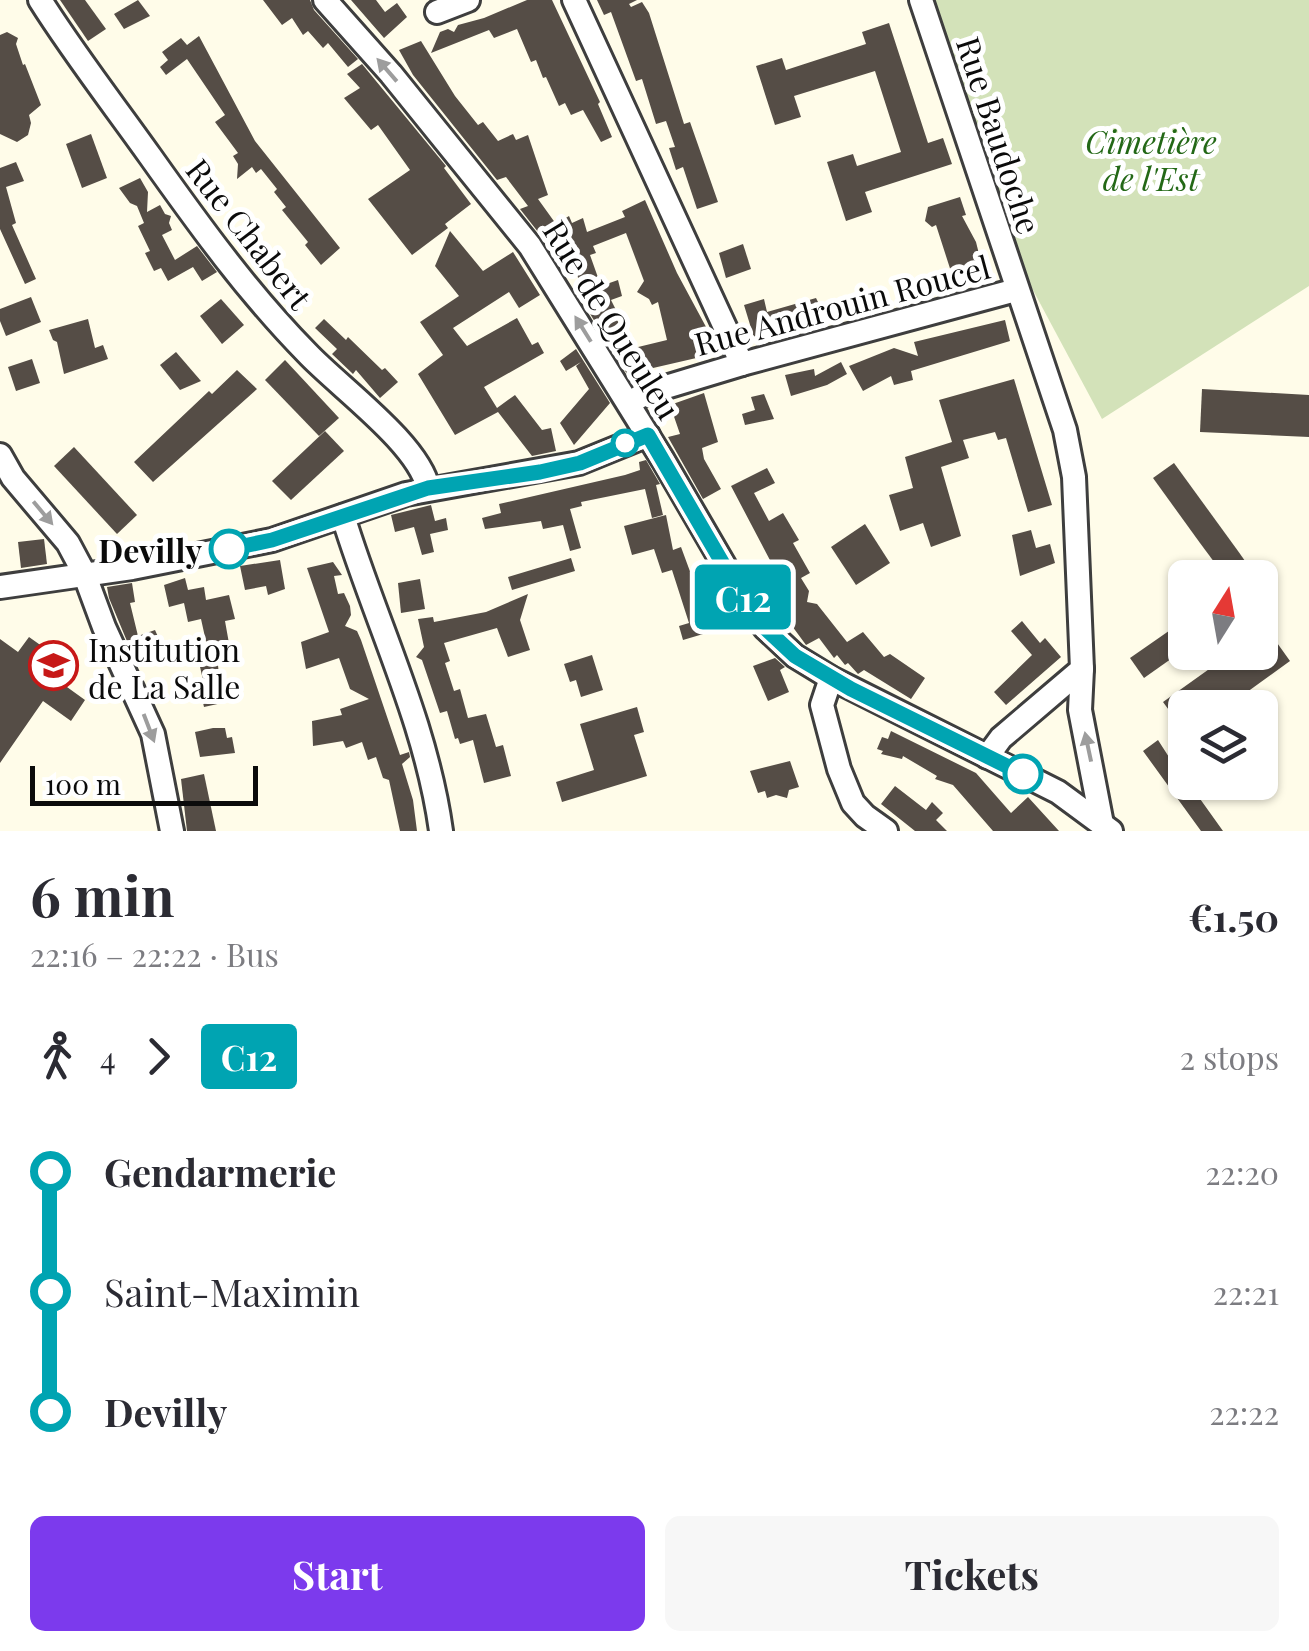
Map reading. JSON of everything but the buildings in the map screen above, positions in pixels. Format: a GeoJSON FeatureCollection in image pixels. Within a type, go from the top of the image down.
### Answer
{"type":"FeatureCollection","features":[{"type":"Feature","properties":{"kind":"street","name":"Rue Chabert"},"geometry":{"type":"LineString","coordinates":[[40,0],[223,257],[289,336],[408,450],[437,486]]}},
{"type":"Feature","properties":{"kind":"street","name":"Rue de Queuleu"},"geometry":{"type":"LineString","coordinates":[[324,0],[403,88],[530,246],[648,435],[744,600],[765,628],[795,656],[831,678],[1058,792],[1107,828]]}},
{"type":"Feature","properties":{"kind":"street"},"geometry":{"type":"LineString","coordinates":[[437,12],[468,0]]}},
{"type":"Feature","properties":{"kind":"street"},"geometry":{"type":"LineString","coordinates":[[574,0],[742,364]]}},
{"type":"Feature","properties":{"kind":"street","name":"Rue Baudoche"},"geometry":{"type":"LineString","coordinates":[[921,0],[1066,430],[1074,477],[1082,669],[1080,710],[1107,828]]}},
{"type":"Feature","properties":{"kind":"street","name":"Rue Androuin Roucel"},"geometry":{"type":"LineString","coordinates":[[631,407],[646,393],[1016,290]]}},
{"type":"Feature","properties":{"kind":"street"},"geometry":{"type":"LineString","coordinates":[[596,456],[631,407]]}},
{"type":"Feature","properties":{"kind":"street"},"geometry":{"type":"LineString","coordinates":[[0,587],[272,540],[437,486],[540,472],[596,456],[648,435]]}},
{"type":"Feature","properties":{"kind":"street"},"geometry":{"type":"LineString","coordinates":[[0,454],[13,478],[68,543],[84,574],[104,628],[153,734],[172,831]]}},
{"type":"Feature","properties":{"kind":"street"},"geometry":{"type":"LineString","coordinates":[[343,516],[410,706],[427,762],[441,831]]}},
{"type":"Feature","properties":{"kind":"street"},"geometry":{"type":"LineString","coordinates":[[988,758],[1001,738],[1082,669]]}},
{"type":"Feature","properties":{"kind":"street"},"geometry":{"type":"LineString","coordinates":[[831,678],[822,705],[857,824],[886,831]]}},
{"type":"Feature","properties":{"kind":"green space","name":"Cimetière de l'Est"},"geometry":{"type":"Polygon","coordinates":[[[932,0],[1309,0],[1309,286],[1102,419],[1026,277],[932,0]]]}},
{"type":"Feature","properties":{"kind":"bus line","name":"C12"},"geometry":{"type":"LineString","coordinates":[[229,549],[272,540],[428,488],[580,463],[648,435],[744,600],[765,628],[795,656],[851,689],[1023,774]]}},
{"type":"Feature","properties":{"kind":"place","name":"Devilly"},"geometry":{"type":"Point","coordinates":[229,549]}},
{"type":"Feature","properties":{"kind":"place","name":"Institution de La Salle"},"geometry":{"type":"Point","coordinates":[53,666]}}]}
